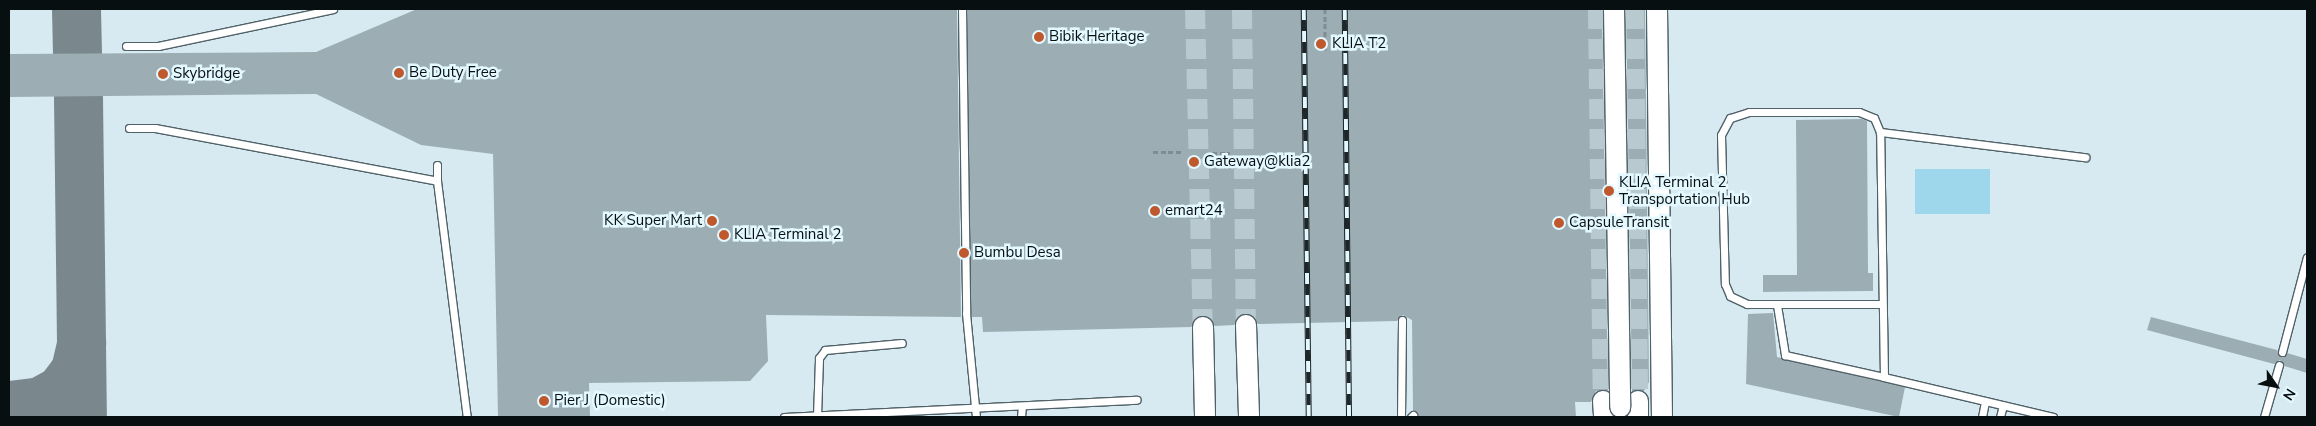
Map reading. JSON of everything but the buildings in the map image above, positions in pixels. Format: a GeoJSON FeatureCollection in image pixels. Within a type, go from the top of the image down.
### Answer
{"type":"FeatureCollection","features":[{"type":"Feature","properties":{"kind":"main road"},"geometry":{"type":"LineString","coordinates":[[1614,9],[1620,417]]}},
{"type":"Feature","properties":{"kind":"main road"},"geometry":{"type":"LineString","coordinates":[[1656,9],[1662,417]]}},
{"type":"Feature","properties":{"kind":"main road"},"geometry":{"type":"LineString","coordinates":[[1246,325],[1248,417]]}},
{"type":"Feature","properties":{"kind":"main road"},"geometry":{"type":"LineString","coordinates":[[1203,327],[1205,417]]}},
{"type":"Feature","properties":{"kind":"lane"},"geometry":{"type":"LineString","coordinates":[[126,46],[158,46],[333,9]]}},
{"type":"Feature","properties":{"kind":"lane"},"geometry":{"type":"LineString","coordinates":[[962,9],[966,313],[973,408],[976,417]]}},
{"type":"Feature","properties":{"kind":"lane"},"geometry":{"type":"LineString","coordinates":[[1882,304],[1777,305],[1738,302],[1726,284],[1723,126],[1749,112],[1859,112],[1874,118],[1880,132],[1884,377]]}},
{"type":"Feature","properties":{"kind":"lane"},"geometry":{"type":"LineString","coordinates":[[129,128],[154,128],[437,180]]}},
{"type":"Feature","properties":{"kind":"lane"},"geometry":{"type":"LineString","coordinates":[[1880,132],[2085,157]]}},
{"type":"Feature","properties":{"kind":"lane"},"geometry":{"type":"LineString","coordinates":[[437,166],[437,180],[467,417]]}},
{"type":"Feature","properties":{"kind":"lane"},"geometry":{"type":"LineString","coordinates":[[2282,352],[2307,257]]}},
{"type":"Feature","properties":{"kind":"lane"},"geometry":{"type":"LineString","coordinates":[[1777,305],[1785,355],[2053,417]]}},
{"type":"Feature","properties":{"kind":"lane"},"geometry":{"type":"LineString","coordinates":[[1401,417],[1402,320]]}},
{"type":"Feature","properties":{"kind":"lane"},"geometry":{"type":"LineString","coordinates":[[817,416],[819,358],[825,350],[902,343]]}},
{"type":"Feature","properties":{"kind":"lane"},"geometry":{"type":"LineString","coordinates":[[2264,417],[2279,365]]}},
{"type":"Feature","properties":{"kind":"lane"},"geometry":{"type":"LineString","coordinates":[[784,417],[1137,400]]}},
{"type":"Feature","properties":{"kind":"lane"},"geometry":{"type":"LineString","coordinates":[[1982,417],[1985,401]]}},
{"type":"Feature","properties":{"kind":"lane"},"geometry":{"type":"LineString","coordinates":[[2000,417],[2003,405]]}},
{"type":"Feature","properties":{"kind":"lane"},"geometry":{"type":"LineString","coordinates":[[1021,417],[1022,406]]}},
{"type":"Feature","properties":{"kind":"path"},"geometry":{"type":"LineString","coordinates":[[1325,9],[1325,50]]}},
{"type":"Feature","properties":{"kind":"path"},"geometry":{"type":"LineString","coordinates":[[1153,152],[1181,152]]}},
{"type":"Feature","properties":{"kind":"path"},"geometry":{"type":"LineString","coordinates":[[1212,153],[1230,153]]}},
{"type":"Feature","properties":{"kind":"shaded area"},"geometry":{"type":"Polygon","coordinates":[[[1915,169],[1990,169],[1990,214],[1915,214],[1915,169]]]}},
{"type":"Feature","properties":{"kind":"taxiway"},"geometry":{"type":"LineString","coordinates":[[76,9],[77,54]]}},
{"type":"Feature","properties":{"kind":"taxiway"},"geometry":{"type":"LineString","coordinates":[[78,97],[82,417]]}},
{"type":"Feature","properties":{"kind":"taxiway"},"geometry":{"type":"LineString","coordinates":[[9,405],[40,401],[60,390],[75,370],[81,343]]}},
{"type":"Feature","properties":{"kind":"tunnel"},"geometry":{"type":"LineString","coordinates":[[1195,9],[1203,327]]}},
{"type":"Feature","properties":{"kind":"tunnel"},"geometry":{"type":"LineString","coordinates":[[1242,9],[1246,325]]}},
{"type":"Feature","properties":{"kind":"tunnel"},"geometry":{"type":"LineString","coordinates":[[1598,9],[1603,401]]}},
{"type":"Feature","properties":{"kind":"tunnel"},"geometry":{"type":"LineString","coordinates":[[1634,9],[1638,401]]}},
{"type":"Feature","properties":{"kind":"railway"},"geometry":{"type":"LineString","coordinates":[[1304,9],[1309,417]]}},
{"type":"Feature","properties":{"kind":"railway"},"geometry":{"type":"LineString","coordinates":[[1345,9],[1349,417]]}},
{"type":"Feature","properties":{"kind":"place","name":"Bibik Heritage"},"geometry":{"type":"Point","coordinates":[1039,37]}},
{"type":"Feature","properties":{"kind":"place","name":"KLIA T2"},"geometry":{"type":"Point","coordinates":[1321,44]}},
{"type":"Feature","properties":{"kind":"place","name":"Be Duty Free"},"geometry":{"type":"Point","coordinates":[399,73]}},
{"type":"Feature","properties":{"kind":"place","name":"Skybridge"},"geometry":{"type":"Point","coordinates":[163,74]}},
{"type":"Feature","properties":{"kind":"place","name":"Gateway@klia2"},"geometry":{"type":"Point","coordinates":[1194,162]}},
{"type":"Feature","properties":{"kind":"place","name":"KLIA Terminal 2 Transportation Hub"},"geometry":{"type":"Point","coordinates":[1609,191]}},
{"type":"Feature","properties":{"kind":"place","name":"emart24"},"geometry":{"type":"Point","coordinates":[1155,211]}},
{"type":"Feature","properties":{"kind":"place","name":"KK Super Mart"},"geometry":{"type":"Point","coordinates":[712,221]}},
{"type":"Feature","properties":{"kind":"place","name":"CapsuleTransit"},"geometry":{"type":"Point","coordinates":[1559,223]}},
{"type":"Feature","properties":{"kind":"place","name":"KLIA Terminal 2"},"geometry":{"type":"Point","coordinates":[724,235]}},
{"type":"Feature","properties":{"kind":"place","name":"Bumbu Desa"},"geometry":{"type":"Point","coordinates":[964,253]}},
{"type":"Feature","properties":{"kind":"place","name":"Pier J (Domestic)"},"geometry":{"type":"Point","coordinates":[544,401]}}]}
